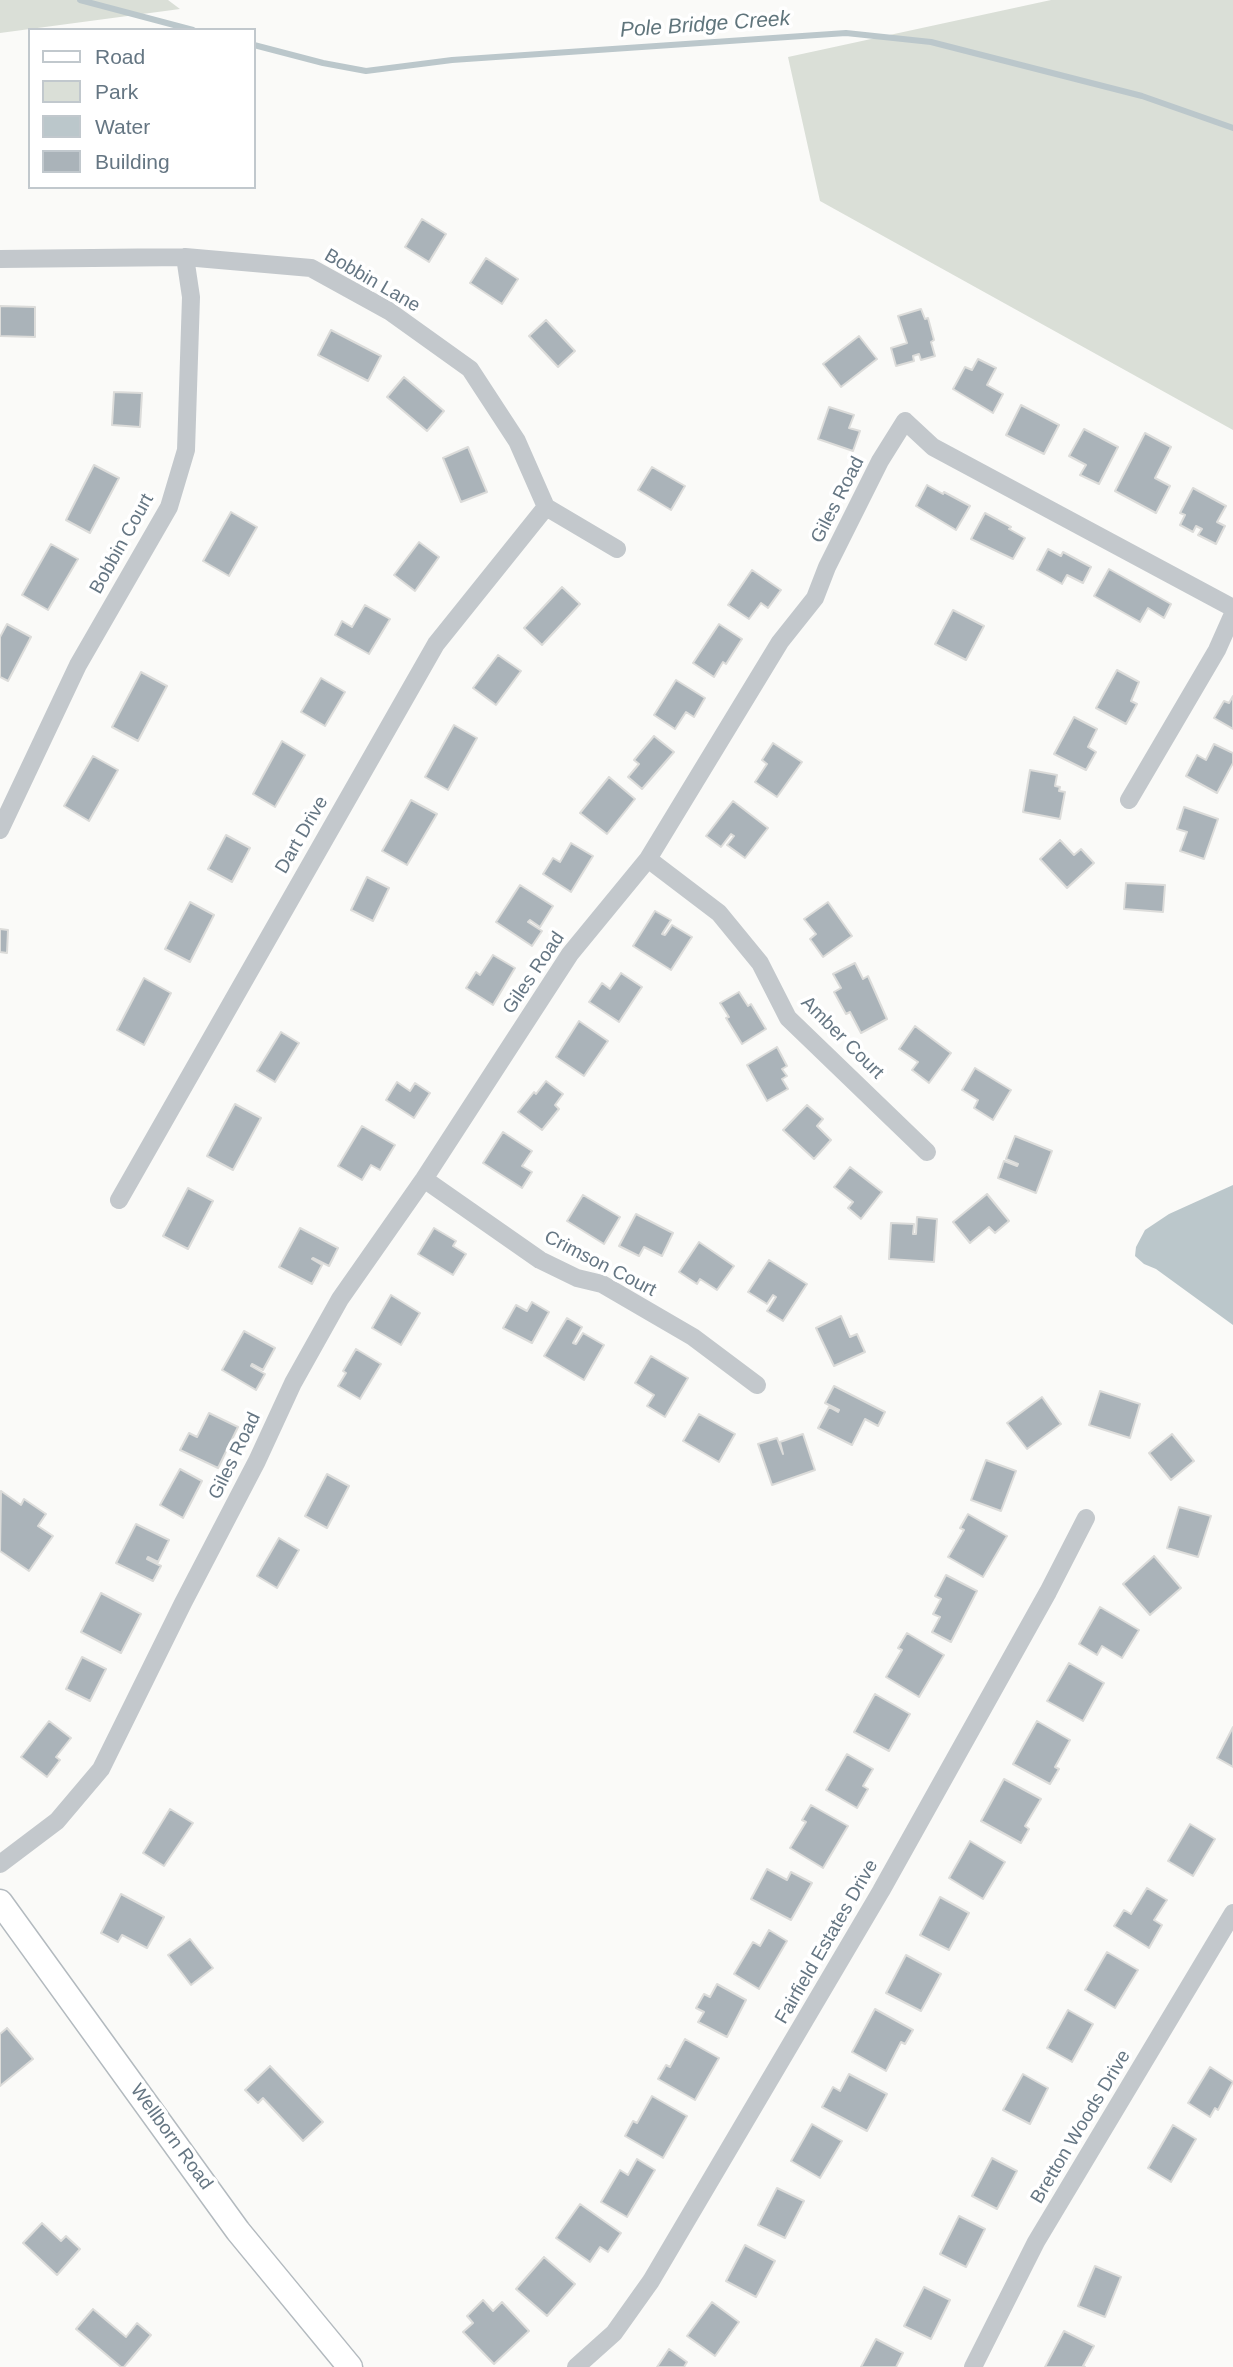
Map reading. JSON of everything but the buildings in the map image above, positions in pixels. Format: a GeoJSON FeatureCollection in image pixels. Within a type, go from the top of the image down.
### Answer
{"type":"FeatureCollection","features":[{"type":"Feature","properties":{"kind":"street","name":"Bobbin Lane"},"geometry":{"type":"LineString","coordinates":[[0,259],[185,257],[311,268],[388,311],[470,369],[517,441],[546,507]]}},
{"type":"Feature","properties":{"kind":"street","name":"Bobbin Court"},"geometry":{"type":"LineString","coordinates":[[0,830],[78,665],[169,507],[186,450],[191,297],[185,257]]}},
{"type":"Feature","properties":{"kind":"street","name":"Giles Road"},"geometry":{"type":"LineString","coordinates":[[0,1864],[57,1821],[100,1769],[257,1461],[293,1383],[340,1299],[424,1178],[570,954],[648,859],[780,642],[815,598],[827,567],[880,461],[905,421],[933,447],[1233,608]]}},
{"type":"Feature","properties":{"kind":"street"},"geometry":{"type":"LineString","coordinates":[[546,507],[617,549]]}},
{"type":"Feature","properties":{"kind":"street","name":"Dart Drive"},"geometry":{"type":"LineString","coordinates":[[119,1200],[436,643],[546,507]]}},
{"type":"Feature","properties":{"kind":"street"},"geometry":{"type":"LineString","coordinates":[[1129,800],[1217,650],[1233,614]]}},
{"type":"Feature","properties":{"kind":"street","name":"Amber Court"},"geometry":{"type":"LineString","coordinates":[[648,859],[719,913],[760,963],[788,1018],[927,1152]]}},
{"type":"Feature","properties":{"kind":"street","name":"Crimson Court"},"geometry":{"type":"LineString","coordinates":[[424,1178],[540,1259],[577,1278],[602,1284],[693,1337],[757,1385]]}},
{"type":"Feature","properties":{"kind":"street","name":"Fairfield Estates Drive"},"geometry":{"type":"LineString","coordinates":[[576,2367],[614,2333],[651,2281],[881,1891],[1048,1592],[1086,1518]]}},
{"type":"Feature","properties":{"kind":"street","name":"Wellborn Road"},"geometry":{"type":"LineString","coordinates":[[0,1902],[238,2231],[350,2367]]}},
{"type":"Feature","properties":{"kind":"street","name":"Bretton Woods Drive"},"geometry":{"type":"LineString","coordinates":[[973,2367],[1036,2242],[1233,1913]]}},
{"type":"Feature","properties":{"kind":"green space"},"geometry":{"type":"Polygon","coordinates":[[[0,0],[168,0],[180,9],[28,28],[0,33],[0,0]]]}},
{"type":"Feature","properties":{"kind":"green space"},"geometry":{"type":"Polygon","coordinates":[[[1051,0],[1233,0],[1233,430],[820,201],[788,57],[1051,0]]]}},
{"type":"Feature","properties":{"kind":"water"},"geometry":{"type":"Polygon","coordinates":[[[1233,1185],[1233,1325],[1135,1256],[1136,1247],[1145,1230],[1169,1214],[1233,1185]]]}},
{"type":"Feature","properties":{"kind":"waterway","name":"Pole Bridge Creek"},"geometry":{"type":"LineString","coordinates":[[80,0],[185,28]]}},
{"type":"Feature","properties":{"kind":"waterway","name":"Pole Bridge Creek"},"geometry":{"type":"LineString","coordinates":[[256,46],[366,71],[452,60],[846,33],[931,42],[1142,96],[1233,128]]}}]}
